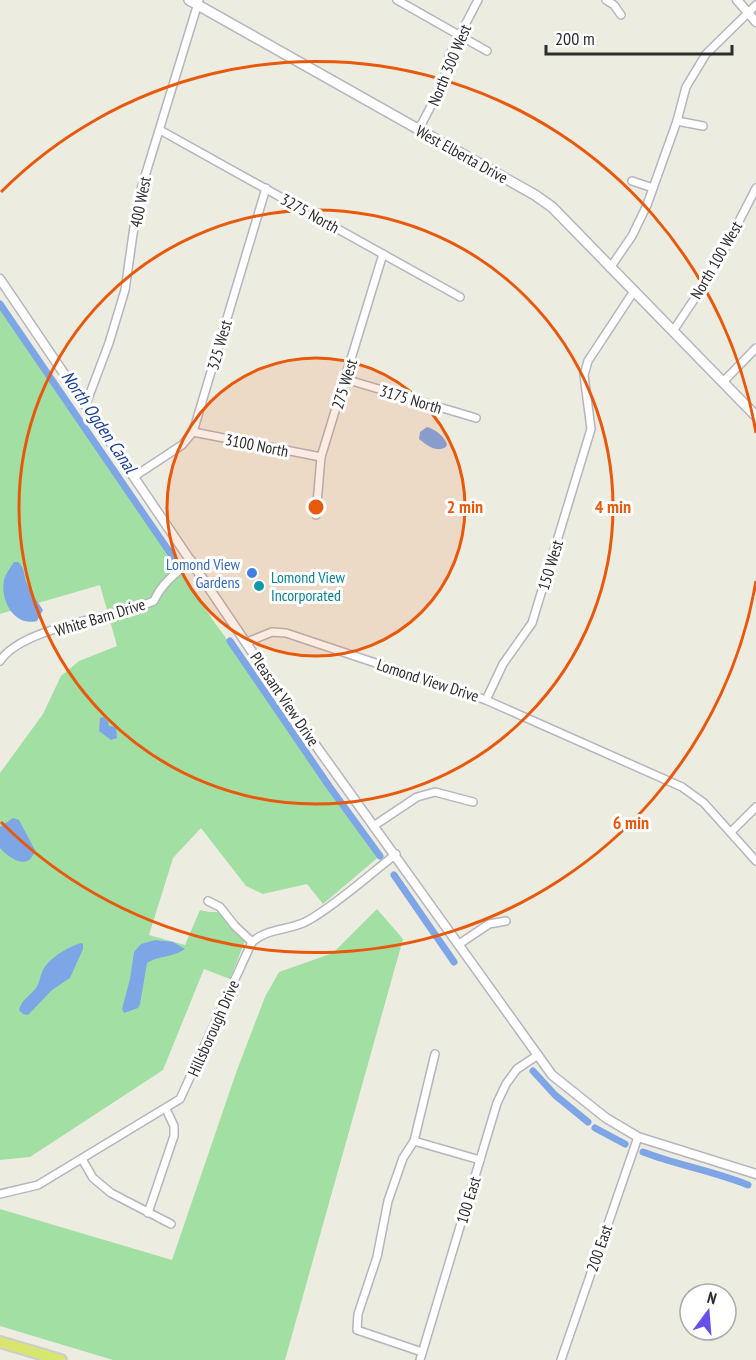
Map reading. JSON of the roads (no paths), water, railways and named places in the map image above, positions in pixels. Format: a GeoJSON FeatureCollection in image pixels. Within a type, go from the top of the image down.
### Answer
{"type":"FeatureCollection","features":[{"type":"Feature","properties":{"kind":"main road","name":"West Elberta Drive"},"geometry":{"type":"LineString","coordinates":[[194,1],[535,195],[552,207],[756,416]]}},
{"type":"Feature","properties":{"kind":"main road"},"geometry":{"type":"LineString","coordinates":[[0,1342],[61,1360]]}},
{"type":"Feature","properties":{"kind":"street"},"geometry":{"type":"LineString","coordinates":[[397,0],[487,51]]}},
{"type":"Feature","properties":{"kind":"street","name":"North 300 West"},"geometry":{"type":"LineString","coordinates":[[418,129],[444,81],[449,56],[478,0]]}},
{"type":"Feature","properties":{"kind":"street"},"geometry":{"type":"LineString","coordinates":[[606,0],[614,5],[621,15]]}},
{"type":"Feature","properties":{"kind":"street"},"geometry":{"type":"LineString","coordinates":[[737,0],[756,22]]}},
{"type":"Feature","properties":{"kind":"street","name":"400 West"},"geometry":{"type":"LineString","coordinates":[[86,404],[109,343],[125,290],[138,199],[160,130],[194,1]]}},
{"type":"Feature","properties":{"kind":"street"},"geometry":{"type":"LineString","coordinates":[[610,268],[632,236],[647,205],[677,121],[686,87],[706,54],[756,5]]}},
{"type":"Feature","properties":{"kind":"street"},"geometry":{"type":"LineString","coordinates":[[677,121],[703,126]]}},
{"type":"Feature","properties":{"kind":"street","name":"3275 North"},"geometry":{"type":"LineString","coordinates":[[160,130],[460,297]]}},
{"type":"Feature","properties":{"kind":"street"},"geometry":{"type":"LineString","coordinates":[[632,181],[653,189]]}},
{"type":"Feature","properties":{"kind":"street","name":"325 West"},"geometry":{"type":"LineString","coordinates":[[194,432],[266,188]]}},
{"type":"Feature","properties":{"kind":"street","name":"North 100 West"},"geometry":{"type":"LineString","coordinates":[[673,331],[715,268],[756,188]]}},
{"type":"Feature","properties":{"kind":"street","name":"275 West"},"geometry":{"type":"LineString","coordinates":[[316,515],[321,457],[383,254]]}},
{"type":"Feature","properties":{"kind":"street","name":"Pleasant View Drive"},"geometry":{"type":"LineString","coordinates":[[0,279],[309,736],[396,854],[552,1075],[606,1118],[638,1137],[756,1174]]}},
{"type":"Feature","properties":{"kind":"street","name":"150 West"},"geometry":{"type":"LineString","coordinates":[[486,700],[503,664],[532,623],[591,429],[584,375],[588,361],[634,291]]}},
{"type":"Feature","properties":{"kind":"street"},"geometry":{"type":"LineString","coordinates":[[723,382],[756,348]]}},
{"type":"Feature","properties":{"kind":"street","name":"3175 North"},"geometry":{"type":"LineString","coordinates":[[345,379],[476,418]]}},
{"type":"Feature","properties":{"kind":"street"},"geometry":{"type":"LineString","coordinates":[[135,476],[182,445],[194,432]]}},
{"type":"Feature","properties":{"kind":"street","name":"3100 North"},"geometry":{"type":"LineString","coordinates":[[194,432],[321,457]]}},
{"type":"Feature","properties":{"kind":"street","name":"White Barn Drive"},"geometry":{"type":"LineString","coordinates":[[0,662],[6,653],[27,640],[92,618],[132,609],[154,601],[174,575],[192,561]]}},
{"type":"Feature","properties":{"kind":"street","name":"Lomond View Drive"},"geometry":{"type":"LineString","coordinates":[[247,642],[272,632],[286,633],[486,700],[682,787],[704,803],[756,861]]}},
{"type":"Feature","properties":{"kind":"street"},"geometry":{"type":"LineString","coordinates":[[375,825],[417,797],[435,792],[473,802]]}},
{"type":"Feature","properties":{"kind":"street"},"geometry":{"type":"LineString","coordinates":[[731,832],[756,807]]}},
{"type":"Feature","properties":{"kind":"street"},"geometry":{"type":"LineString","coordinates":[[208,901],[220,907],[252,942],[269,931],[307,922],[396,854]]}},
{"type":"Feature","properties":{"kind":"street"},"geometry":{"type":"LineString","coordinates":[[459,944],[489,924],[506,921]]}},
{"type":"Feature","properties":{"kind":"street","name":"Hillsborough Drive"},"geometry":{"type":"LineString","coordinates":[[0,1194],[38,1185],[180,1099],[252,942]]}},
{"type":"Feature","properties":{"kind":"street"},"geometry":{"type":"LineString","coordinates":[[421,1356],[357,1330],[358,1314],[377,1257],[388,1201],[403,1158],[414,1141],[435,1054]]}},
{"type":"Feature","properties":{"kind":"street","name":"100 East"},"geometry":{"type":"LineString","coordinates":[[421,1356],[497,1103],[506,1084],[518,1069],[538,1055]]}},
{"type":"Feature","properties":{"kind":"street"},"geometry":{"type":"LineString","coordinates":[[148,1213],[174,1136],[174,1126],[166,1109]]}},
{"type":"Feature","properties":{"kind":"street","name":"200 East"},"geometry":{"type":"LineString","coordinates":[[561,1360],[638,1137]]}},
{"type":"Feature","properties":{"kind":"street"},"geometry":{"type":"LineString","coordinates":[[414,1141],[480,1160]]}},
{"type":"Feature","properties":{"kind":"street"},"geometry":{"type":"LineString","coordinates":[[81,1159],[93,1178],[105,1188],[171,1224]]}},
{"type":"Feature","properties":{"kind":"water"},"geometry":{"type":"Polygon","coordinates":[[[427,427],[436,431],[446,441],[446,447],[435,449],[419,439],[420,432],[427,427]]]}},
{"type":"Feature","properties":{"kind":"water"},"geometry":{"type":"Polygon","coordinates":[[[14,562],[18,562],[22,567],[28,587],[43,610],[37,621],[29,622],[15,616],[4,596],[4,580],[14,562]]]}},
{"type":"Feature","properties":{"kind":"water"},"geometry":{"type":"Polygon","coordinates":[[[103,717],[108,721],[109,726],[116,727],[117,738],[111,740],[99,731],[100,718],[103,717]]]}},
{"type":"Feature","properties":{"kind":"water"},"geometry":{"type":"Polygon","coordinates":[[[13,818],[19,820],[35,850],[29,860],[24,862],[14,859],[0,848],[0,827],[13,818]]]}},
{"type":"Feature","properties":{"kind":"water"},"geometry":{"type":"Polygon","coordinates":[[[155,940],[173,942],[185,949],[147,963],[140,1004],[138,1008],[124,1013],[122,1009],[134,952],[141,944],[155,940]]]}},
{"type":"Feature","properties":{"kind":"water"},"geometry":{"type":"Polygon","coordinates":[[[81,943],[83,949],[70,978],[52,990],[28,1015],[23,1014],[19,1010],[20,1006],[36,988],[42,972],[50,961],[70,947],[81,943]]]}},
{"type":"Feature","properties":{"kind":"waterway","name":"North Ogden Canal"},"geometry":{"type":"LineString","coordinates":[[0,304],[173,557]]}},
{"type":"Feature","properties":{"kind":"waterway","name":"North Ogden Canal"},"geometry":{"type":"LineString","coordinates":[[230,641],[380,856]]}},
{"type":"Feature","properties":{"kind":"waterway","name":"North Ogden Canal"},"geometry":{"type":"LineString","coordinates":[[394,875],[454,962]]}},
{"type":"Feature","properties":{"kind":"waterway","name":"North Ogden Canal"},"geometry":{"type":"LineString","coordinates":[[533,1071],[555,1095],[588,1122]]}},
{"type":"Feature","properties":{"kind":"waterway","name":"North Ogden Canal"},"geometry":{"type":"LineString","coordinates":[[595,1128],[625,1144]]}},
{"type":"Feature","properties":{"kind":"waterway","name":"North Ogden Canal"},"geometry":{"type":"LineString","coordinates":[[643,1152],[748,1185]]}},
{"type":"Feature","properties":{"kind":"place","name":"Lomond View Gardens"},"geometry":{"type":"Point","coordinates":[252,573]}},
{"type":"Feature","properties":{"kind":"place","name":"Lomond View Incorporated"},"geometry":{"type":"Point","coordinates":[259,586]}}]}
